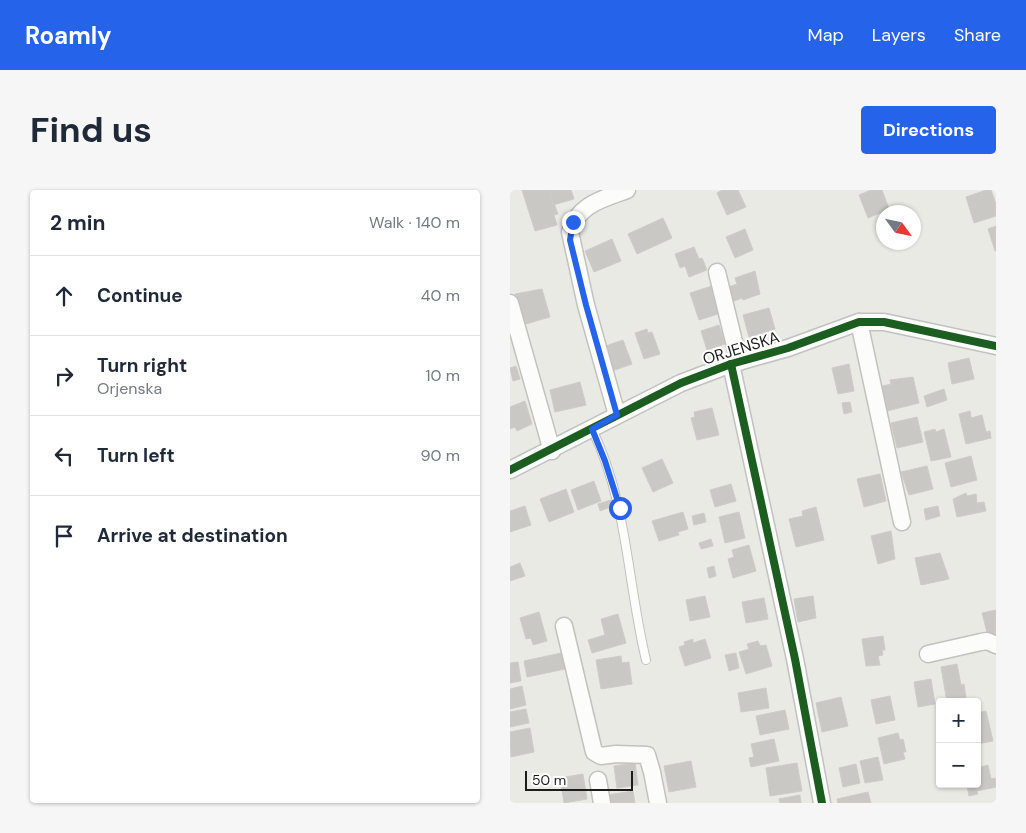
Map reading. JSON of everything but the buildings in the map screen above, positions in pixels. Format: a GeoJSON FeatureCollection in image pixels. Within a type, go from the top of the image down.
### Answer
{"type":"FeatureCollection","features":[{"type":"Feature","properties":{"kind":"street"},"geometry":{"type":"LineString","coordinates":[[617,415],[586,305],[570,232],[573,222],[586,206],[628,190]]}},
{"type":"Feature","properties":{"kind":"street"},"geometry":{"type":"LineString","coordinates":[[717,272],[822,803]]}},
{"type":"Feature","properties":{"kind":"street"},"geometry":{"type":"LineString","coordinates":[[510,303],[552,450]]}},
{"type":"Feature","properties":{"kind":"street"},"geometry":{"type":"LineString","coordinates":[[859,322],[902,522]]}},
{"type":"Feature","properties":{"kind":"street","name":"ORJENSKA"},"geometry":{"type":"LineString","coordinates":[[510,470],[681,383],[735,363],[788,348],[859,322],[884,322],[996,346]]}},
{"type":"Feature","properties":{"kind":"street"},"geometry":{"type":"LineString","coordinates":[[564,626],[594,752],[598,756],[616,754],[646,755],[652,772],[658,803]]}},
{"type":"Feature","properties":{"kind":"street"},"geometry":{"type":"LineString","coordinates":[[928,654],[987,641],[996,645]]}},
{"type":"Feature","properties":{"kind":"street"},"geometry":{"type":"LineString","coordinates":[[598,780],[602,803]]}},
{"type":"Feature","properties":{"kind":"lane"},"geometry":{"type":"LineString","coordinates":[[592,429],[605,461],[620,508],[646,660]]}},
{"type":"Feature","properties":{"kind":"cycle path"},"geometry":{"type":"LineString","coordinates":[[510,470],[681,383],[731,364],[788,348],[859,322],[884,322],[996,346]]}},
{"type":"Feature","properties":{"kind":"cycle path"},"geometry":{"type":"LineString","coordinates":[[731,364],[795,659],[822,803]]}},
{"type":"Feature","properties":{"kind":"route"},"geometry":{"type":"LineString","coordinates":[[573,222],[570,240],[617,415],[592,429],[605,461],[620,508]]}}]}
